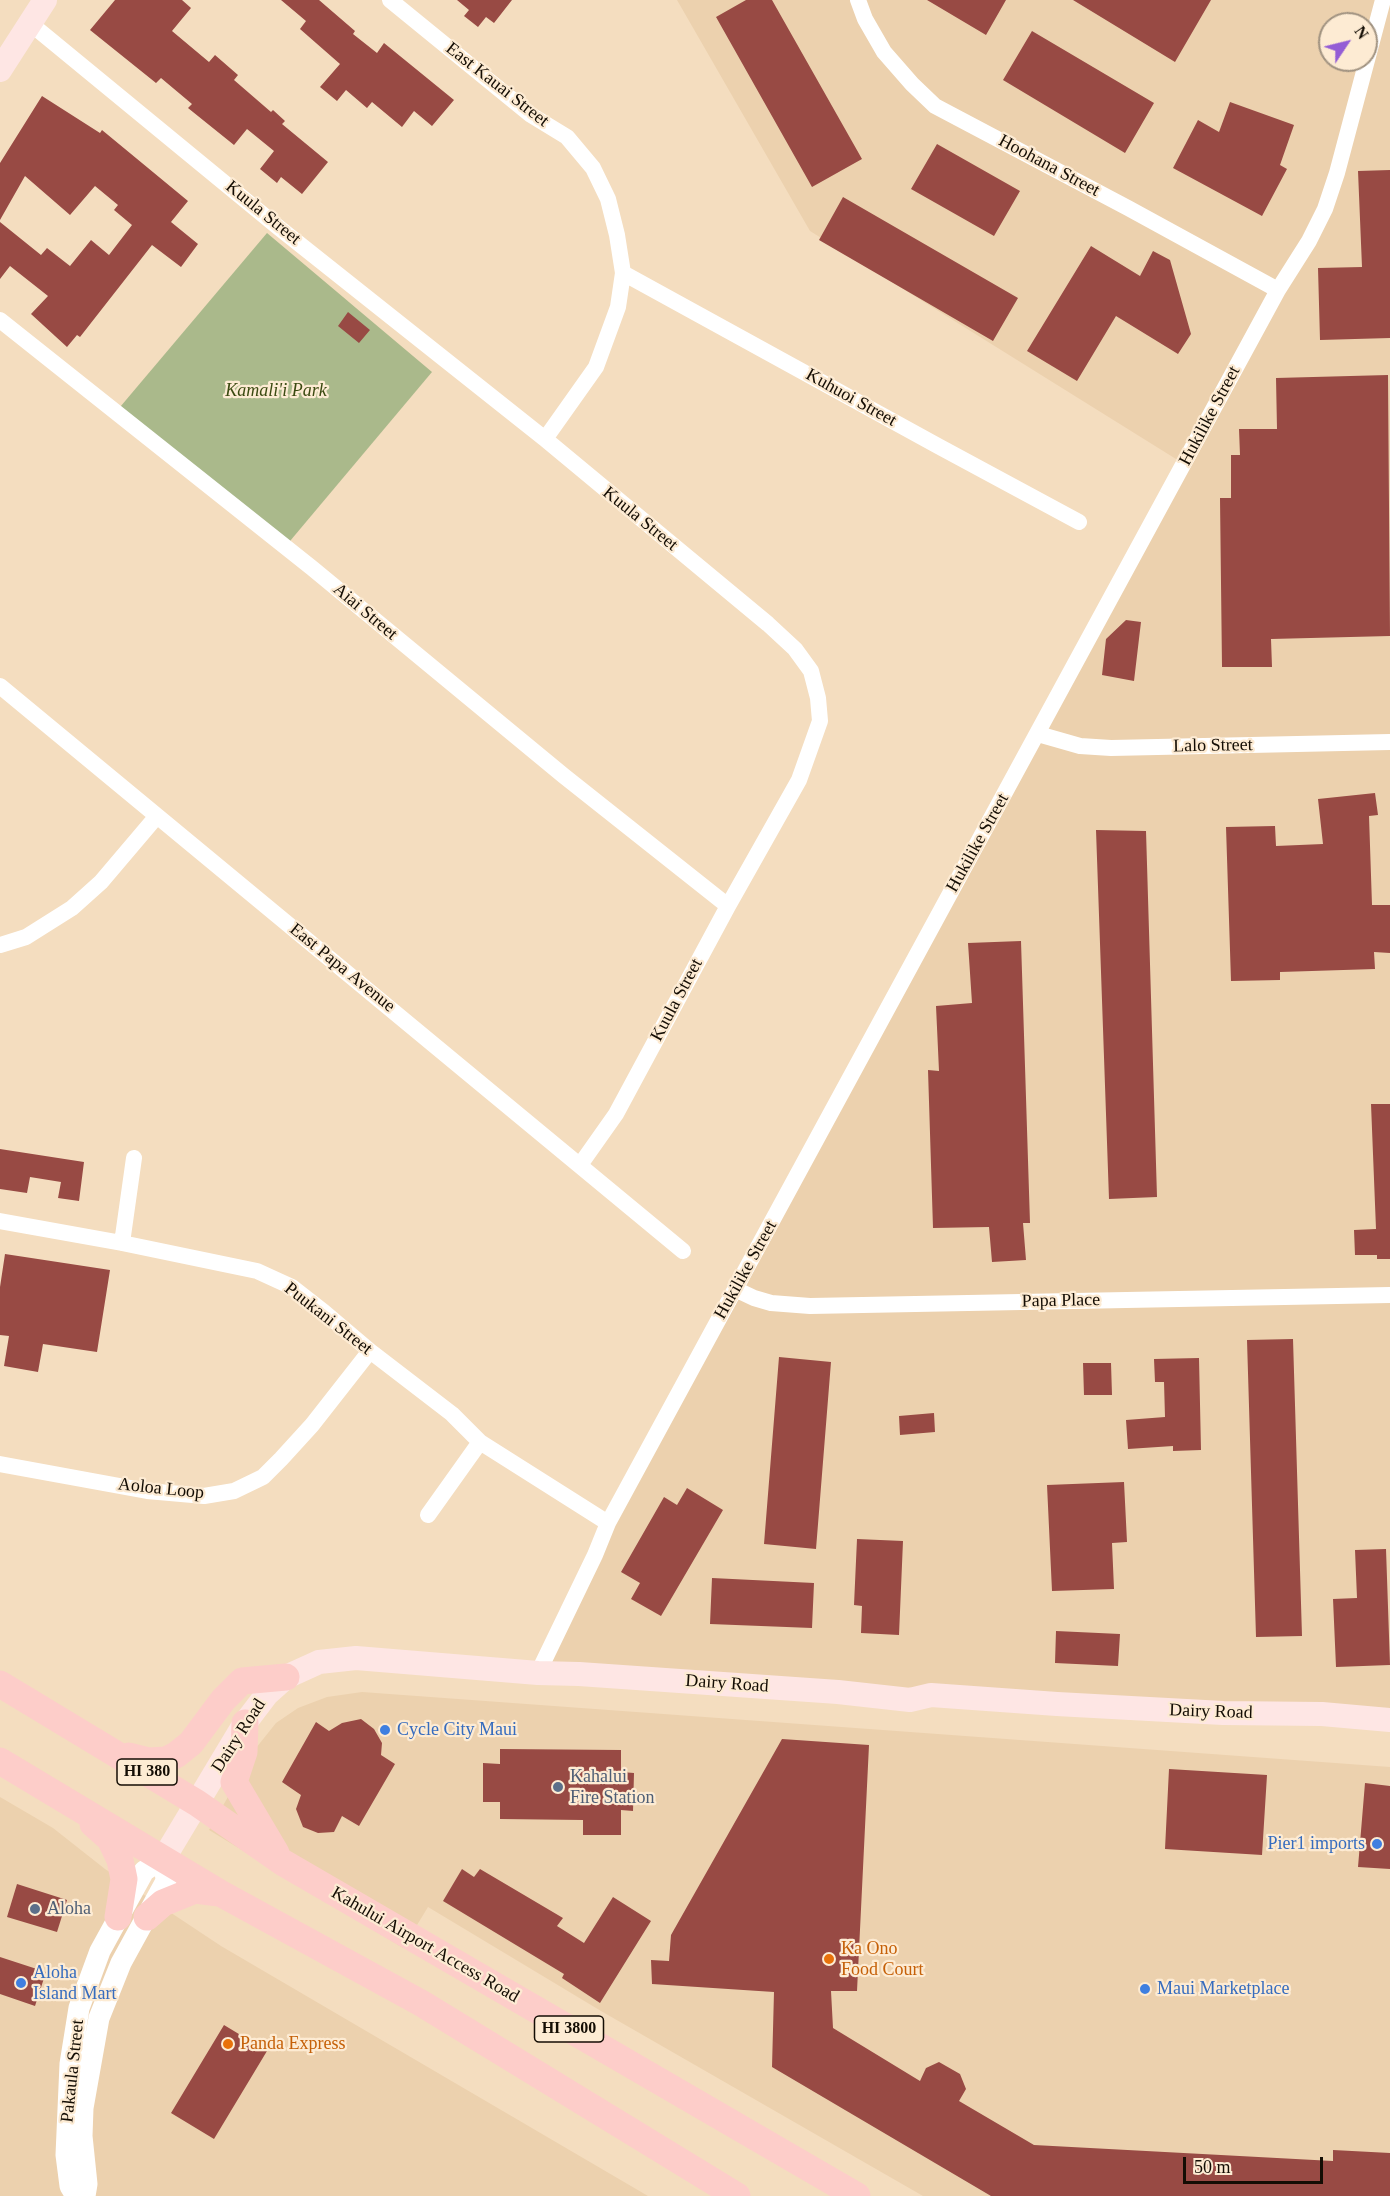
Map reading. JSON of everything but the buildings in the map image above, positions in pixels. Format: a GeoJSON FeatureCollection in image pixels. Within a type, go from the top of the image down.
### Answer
{"type":"FeatureCollection","features":[{"type":"Feature","properties":{"kind":"main road"},"geometry":{"type":"LineString","coordinates":[[0,70],[45,0]]}},
{"type":"Feature","properties":{"kind":"main road","name":"Dairy Road"},"geometry":{"type":"LineString","coordinates":[[164,1858],[245,1723],[267,1694],[286,1677],[319,1662],[356,1658],[538,1673],[827,1691],[910,1700],[931,1695],[1222,1713],[1322,1714],[1390,1720]]}},
{"type":"Feature","properties":{"kind":"main road"},"geometry":{"type":"LineString","coordinates":[[96,1740],[134,1758],[149,1761],[166,1760],[191,1743],[223,1700],[242,1680],[286,1677]]}},
{"type":"Feature","properties":{"kind":"main road","name":"Kahului Airport Access Road"},"geometry":{"type":"LineString","coordinates":[[0,1684],[197,1803],[282,1862],[856,2196]]}},
{"type":"Feature","properties":{"kind":"main road"},"geometry":{"type":"LineString","coordinates":[[245,1723],[244,1752],[234,1782],[282,1862]]}},
{"type":"Feature","properties":{"kind":"main road"},"geometry":{"type":"LineString","coordinates":[[0,1761],[164,1858]]}},
{"type":"Feature","properties":{"kind":"main road"},"geometry":{"type":"LineString","coordinates":[[68,1801],[110,1839],[116,1850],[124,1878],[118,1917]]}},
{"type":"Feature","properties":{"kind":"main road","name":"HI 3800"},"geometry":{"type":"LineString","coordinates":[[164,1858],[220,1893],[421,2003],[737,2196]]}},
{"type":"Feature","properties":{"kind":"main road"},"geometry":{"type":"LineString","coordinates":[[147,1917],[163,1903],[195,1890],[220,1893]]}},
{"type":"Feature","properties":{"kind":"street","name":"East Kauai Street"},"geometry":{"type":"LineString","coordinates":[[390,0],[531,115],[567,137],[593,168],[608,199],[623,273],[618,307],[597,367],[545,439]]}},
{"type":"Feature","properties":{"kind":"street","name":"Hoohana Street"},"geometry":{"type":"LineString","coordinates":[[858,0],[884,52],[935,106],[1278,290]]}},
{"type":"Feature","properties":{"kind":"street","name":"Hukilike Street"},"geometry":{"type":"LineString","coordinates":[[538,1673],[608,1523],[1278,290],[1309,241],[1325,209],[1383,0]]}},
{"type":"Feature","properties":{"kind":"street","name":"Kuula Street"},"geometry":{"type":"LineString","coordinates":[[31,24],[278,226],[545,439],[768,624],[795,649],[811,671],[818,698],[820,721],[799,780],[616,1114],[580,1165]]}},
{"type":"Feature","properties":{"kind":"street","name":"Kuhuoi Street"},"geometry":{"type":"LineString","coordinates":[[623,273],[1079,522]]}},
{"type":"Feature","properties":{"kind":"street","name":"Aiai Street"},"geometry":{"type":"LineString","coordinates":[[0,320],[312,568],[573,783],[728,906]]}},
{"type":"Feature","properties":{"kind":"street","name":"East Papa Avenue"},"geometry":{"type":"LineString","coordinates":[[0,687],[683,1251]]}},
{"type":"Feature","properties":{"kind":"street","name":"Lalo Street"},"geometry":{"type":"LineString","coordinates":[[1038,734],[1080,746],[1111,748],[1390,742]]}},
{"type":"Feature","properties":{"kind":"street"},"geometry":{"type":"LineString","coordinates":[[0,945],[26,937],[72,908],[101,882],[157,816]]}},
{"type":"Feature","properties":{"kind":"street"},"geometry":{"type":"LineString","coordinates":[[122,1243],[134,1158]]}},
{"type":"Feature","properties":{"kind":"street","name":"Puukani Street"},"geometry":{"type":"LineString","coordinates":[[0,1221],[256,1271],[292,1287],[452,1414],[480,1442],[608,1523]]}},
{"type":"Feature","properties":{"kind":"street","name":"Papa Place"},"geometry":{"type":"LineString","coordinates":[[735,1289],[771,1303],[810,1306],[1390,1294]]}},
{"type":"Feature","properties":{"kind":"street","name":"Aoloa Loop"},"geometry":{"type":"LineString","coordinates":[[0,1464],[147,1491],[204,1496],[234,1491],[262,1478],[281,1459],[312,1425],[370,1351]]}},
{"type":"Feature","properties":{"kind":"street"},"geometry":{"type":"LineString","coordinates":[[428,1515],[480,1442]]}},
{"type":"Feature","properties":{"kind":"street","name":"Pakaula Street"},"geometry":{"type":"LineString","coordinates":[[76,2196],[70,2186],[66,2155],[72,2052],[79,2008],[100,1951],[144,1871],[164,1858],[166,1881],[108,1992],[95,2036],[83,2108],[82,2136],[87,2184],[85,2196]]}},
{"type":"Feature","properties":{"kind":"shaded area"},"geometry":{"type":"Polygon","coordinates":[[[677,0],[1390,0],[1390,1718],[538,1673],[569,1607],[1184,464],[810,231],[677,0]]]}},
{"type":"Feature","properties":{"kind":"shaded area"},"geometry":{"type":"Polygon","coordinates":[[[362,1692],[1390,1767],[1390,2196],[923,2196],[601,2011],[428,1907],[403,1948],[209,1830],[256,1748],[276,1723],[298,1708],[327,1697],[362,1692]]]}},
{"type":"Feature","properties":{"kind":"shaded area"},"geometry":{"type":"Polygon","coordinates":[[[0,1797],[53,1828],[105,1869],[221,1946],[648,2196],[0,2196],[0,1797]]]}},
{"type":"Feature","properties":{"kind":"green space","name":"Kamali'i Park"},"geometry":{"type":"Polygon","coordinates":[[[267,233],[432,372],[285,547],[115,413],[267,233]]]}},
{"type":"Feature","properties":{"kind":"place","name":"Cycle City Maui"},"geometry":{"type":"Point","coordinates":[385,1730]}},
{"type":"Feature","properties":{"kind":"place","name":"Kahalui Fire Station"},"geometry":{"type":"Point","coordinates":[558,1787]}},
{"type":"Feature","properties":{"kind":"place","name":"Pier1 imports"},"geometry":{"type":"Point","coordinates":[1377,1844]}},
{"type":"Feature","properties":{"kind":"place","name":"Aloha"},"geometry":{"type":"Point","coordinates":[35,1909]}},
{"type":"Feature","properties":{"kind":"place","name":"Ka Ono Food Court"},"geometry":{"type":"Point","coordinates":[829,1959]}},
{"type":"Feature","properties":{"kind":"place","name":"Aloha Island Mart"},"geometry":{"type":"Point","coordinates":[21,1983]}},
{"type":"Feature","properties":{"kind":"place","name":"Maui Marketplace"},"geometry":{"type":"Point","coordinates":[1145,1989]}},
{"type":"Feature","properties":{"kind":"place","name":"Panda Express"},"geometry":{"type":"Point","coordinates":[228,2044]}}]}
